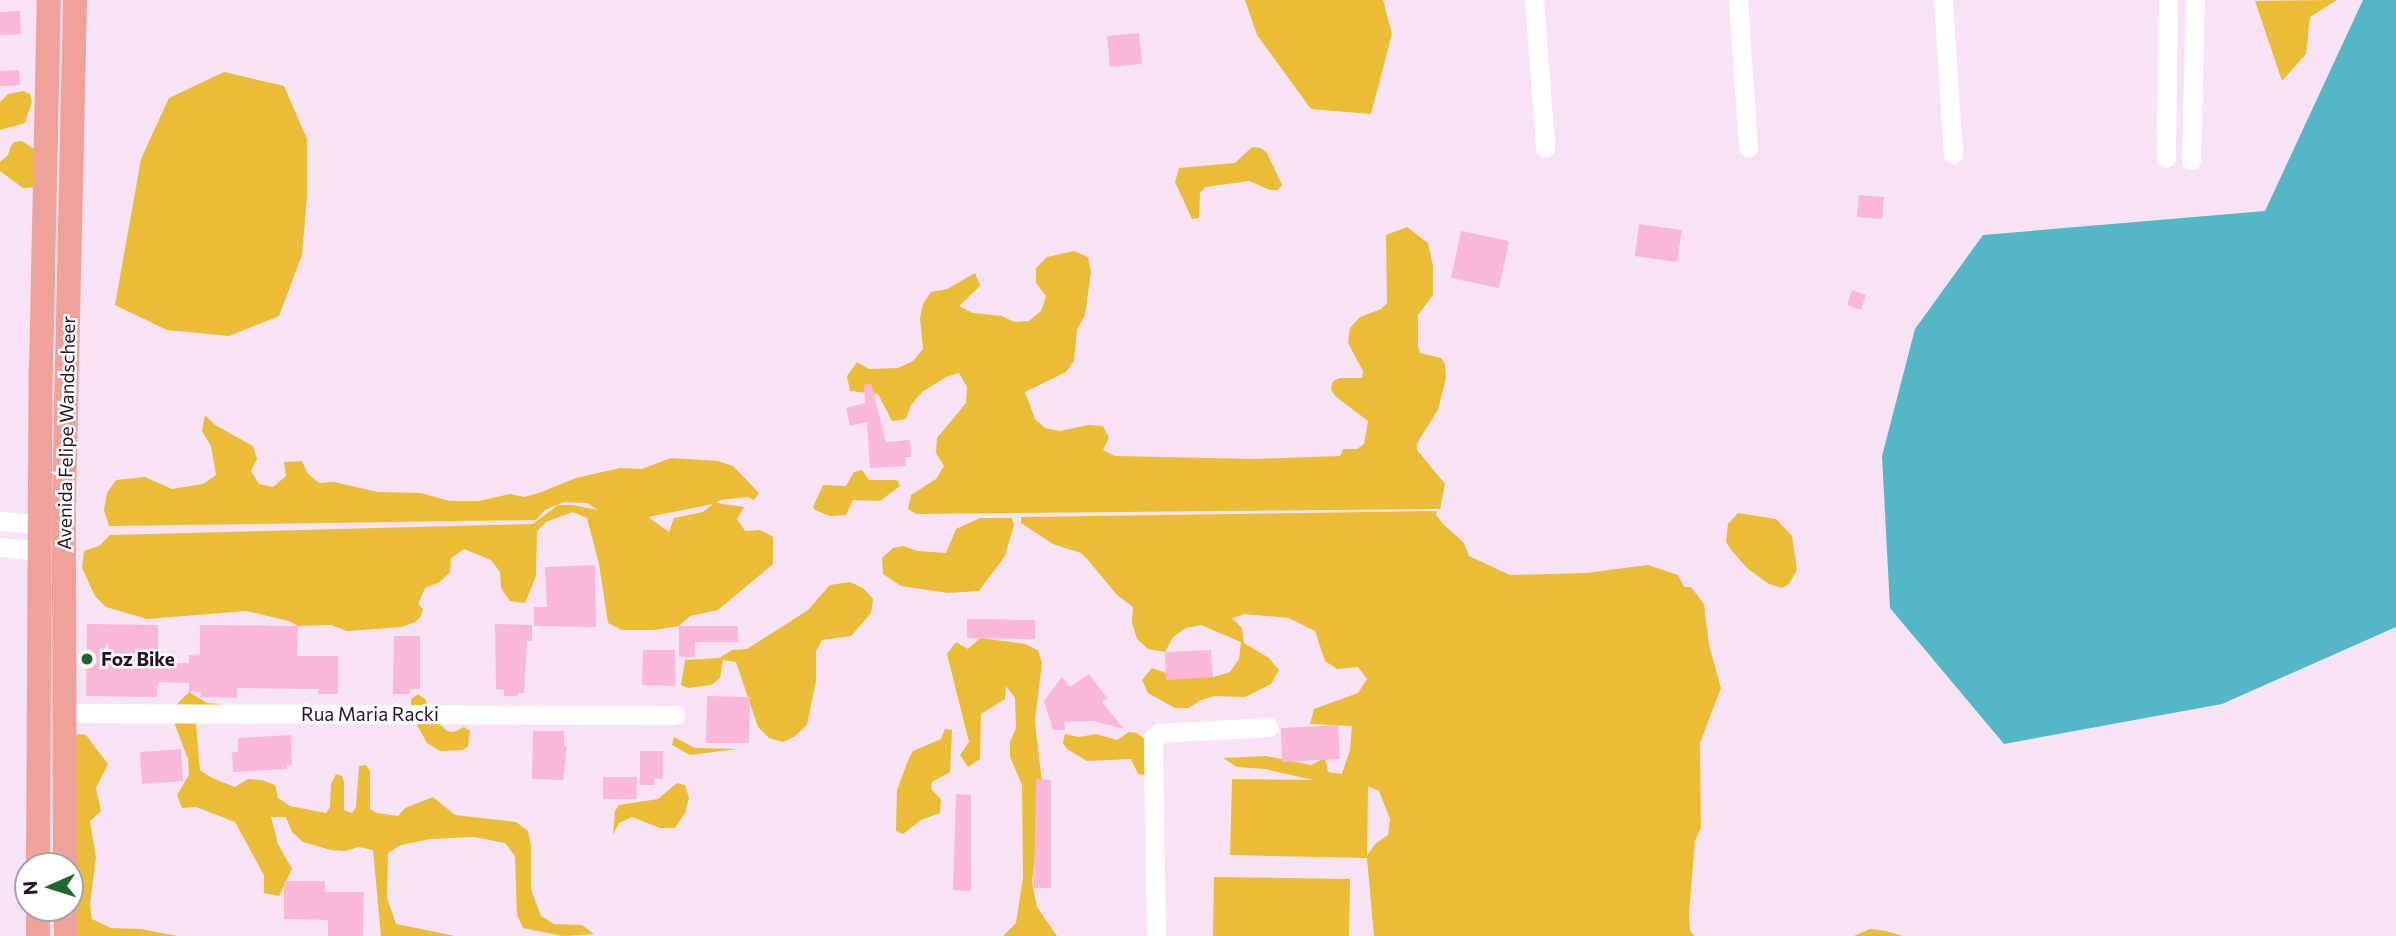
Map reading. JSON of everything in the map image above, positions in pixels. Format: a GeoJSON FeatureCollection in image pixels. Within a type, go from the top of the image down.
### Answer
{"type":"FeatureCollection","features":[{"type":"Feature","properties":{"kind":"main road","name":"Avenida Felipe Wandscheer"},"geometry":{"type":"LineString","coordinates":[[39,852],[52,552],[49,0]]}},
{"type":"Feature","properties":{"kind":"main road","name":"Avenida Felipe Wandscheer"},"geometry":{"type":"LineString","coordinates":[[52,525],[75,0]]}},
{"type":"Feature","properties":{"kind":"main road","name":"Avenida Felipe Wandscheer"},"geometry":{"type":"LineString","coordinates":[[52,552],[65,713],[65,852]]}},
{"type":"Feature","properties":{"kind":"street"},"geometry":{"type":"LineString","coordinates":[[1534,0],[1545,148]]}},
{"type":"Feature","properties":{"kind":"street"},"geometry":{"type":"LineString","coordinates":[[1738,0],[1748,148]]}},
{"type":"Feature","properties":{"kind":"street"},"geometry":{"type":"LineString","coordinates":[[1943,0],[1953,154]]}},
{"type":"Feature","properties":{"kind":"street"},"geometry":{"type":"LineString","coordinates":[[2166,158],[2168,0]]}},
{"type":"Feature","properties":{"kind":"street"},"geometry":{"type":"LineString","coordinates":[[2191,160],[2195,0]]}},
{"type":"Feature","properties":{"kind":"street"},"geometry":{"type":"LineString","coordinates":[[0,521],[52,525]]}},
{"type":"Feature","properties":{"kind":"street"},"geometry":{"type":"LineString","coordinates":[[0,547],[52,552]]}},
{"type":"Feature","properties":{"kind":"street","name":"Rua Maria Racki"},"geometry":{"type":"LineString","coordinates":[[65,713],[675,715]]}},
{"type":"Feature","properties":{"kind":"street"},"geometry":{"type":"LineString","coordinates":[[1156,936],[1153,738],[1159,733],[1269,727]]}},
{"type":"Feature","properties":{"kind":"shaded area"},"geometry":{"type":"Polygon","coordinates":[[[1245,0],[1383,0],[1392,34],[1371,114],[1311,109],[1257,35],[1245,0]]]}},
{"type":"Feature","properties":{"kind":"shaded area"},"geometry":{"type":"Polygon","coordinates":[[[2337,0],[2310,17],[2306,54],[2282,81],[2255,1],[2337,0]]]}},
{"type":"Feature","properties":{"kind":"shaded area"},"geometry":{"type":"Polygon","coordinates":[[[224,72],[284,86],[307,139],[307,196],[302,255],[279,316],[229,336],[167,330],[115,305],[141,159],[169,98],[224,72]]]}},
{"type":"Feature","properties":{"kind":"shaded area"},"geometry":{"type":"Polygon","coordinates":[[[23,91],[30,94],[32,102],[25,123],[0,130],[0,102],[8,94],[23,91]]]}},
{"type":"Feature","properties":{"kind":"shaded area"},"geometry":{"type":"Polygon","coordinates":[[[22,141],[34,149],[38,187],[23,188],[0,171],[0,162],[8,155],[14,142],[22,141]]]}},
{"type":"Feature","properties":{"kind":"shaded area"},"geometry":{"type":"Polygon","coordinates":[[[1252,147],[1261,148],[1267,153],[1282,185],[1278,190],[1270,190],[1249,181],[1205,187],[1200,193],[1199,218],[1192,219],[1175,182],[1179,168],[1235,163],[1252,147]]]}},
{"type":"Feature","properties":{"kind":"shaded area"},"geometry":{"type":"Polygon","coordinates":[[[1407,227],[1428,243],[1433,266],[1433,295],[1418,315],[1418,346],[1420,353],[1441,358],[1445,364],[1446,378],[1438,410],[1417,443],[1417,450],[1445,484],[1440,509],[916,514],[908,509],[911,495],[936,479],[944,466],[936,453],[937,438],[966,403],[967,387],[959,373],[946,377],[922,392],[911,405],[906,419],[892,421],[878,394],[850,391],[847,376],[857,362],[869,369],[898,368],[913,361],[923,349],[920,318],[923,304],[931,292],[947,289],[975,273],[980,286],[959,306],[973,313],[1002,316],[1014,322],[1029,321],[1041,311],[1046,296],[1036,283],[1036,268],[1047,257],[1074,251],[1088,257],[1091,272],[1085,315],[1077,330],[1074,361],[1066,372],[1025,392],[1035,419],[1045,428],[1060,431],[1088,425],[1103,426],[1109,438],[1103,450],[1115,456],[1254,459],[1340,456],[1343,449],[1357,449],[1364,444],[1368,421],[1335,396],[1331,389],[1333,381],[1340,378],[1362,378],[1363,371],[1348,343],[1350,328],[1360,317],[1381,309],[1387,303],[1386,235],[1407,227]]]}},
{"type":"Feature","properties":{"kind":"shaded area"},"geometry":{"type":"Polygon","coordinates":[[[205,415],[215,425],[253,446],[257,459],[251,471],[259,484],[273,487],[286,476],[284,462],[302,461],[308,474],[319,483],[334,482],[378,492],[421,493],[450,501],[479,501],[510,494],[524,497],[576,478],[620,468],[642,469],[671,458],[718,461],[733,466],[759,493],[754,500],[747,497],[720,500],[716,503],[744,507],[737,519],[745,531],[760,530],[773,537],[773,564],[718,610],[690,616],[679,626],[654,630],[622,630],[608,623],[599,564],[587,518],[573,512],[546,522],[537,531],[536,576],[525,603],[510,601],[501,588],[500,572],[491,560],[464,549],[451,558],[450,572],[440,582],[425,588],[418,604],[423,609],[421,616],[415,622],[402,627],[347,631],[331,625],[298,626],[289,621],[246,611],[147,619],[106,607],[95,596],[82,568],[84,551],[99,546],[110,535],[533,524],[558,505],[598,510],[587,503],[564,502],[545,510],[536,520],[109,526],[104,510],[107,493],[116,480],[145,477],[172,489],[203,484],[216,475],[211,446],[202,431],[205,415]],[[713,504],[648,517],[669,532],[674,518],[703,512],[713,504]]]}},
{"type":"Feature","properties":{"kind":"shaded area"},"geometry":{"type":"Polygon","coordinates":[[[862,470],[869,480],[897,480],[900,486],[880,501],[853,500],[846,515],[830,516],[815,510],[813,507],[823,485],[846,486],[854,472],[862,470]]]}},
{"type":"Feature","properties":{"kind":"shaded area"},"geometry":{"type":"Polygon","coordinates":[[[1437,511],[1436,515],[1443,524],[1464,543],[1469,556],[1510,575],[1586,573],[1648,565],[1678,575],[1684,587],[1691,587],[1704,604],[1709,645],[1721,688],[1700,743],[1701,827],[1695,841],[1689,914],[1690,930],[1694,936],[1374,936],[1367,858],[1230,855],[1232,779],[1313,780],[1265,769],[1237,767],[1223,758],[1266,756],[1311,765],[1325,758],[1328,772],[1342,774],[1350,750],[1352,726],[1310,724],[1314,709],[1358,693],[1367,679],[1358,667],[1337,669],[1325,661],[1315,631],[1289,618],[1245,614],[1232,618],[1242,628],[1244,643],[1269,658],[1279,670],[1271,684],[1245,697],[1215,696],[1201,700],[1189,708],[1175,708],[1148,693],[1142,680],[1152,668],[1166,673],[1213,677],[1230,672],[1239,659],[1241,642],[1201,625],[1186,628],[1173,637],[1165,652],[1148,649],[1137,639],[1132,623],[1133,607],[1117,595],[1088,560],[1081,553],[1053,544],[1021,523],[1021,517],[1437,511]],[[1368,786],[1367,856],[1375,844],[1388,835],[1390,819],[1379,791],[1368,786]]]}},
{"type":"Feature","properties":{"kind":"shaded area"},"geometry":{"type":"Polygon","coordinates":[[[1738,513],[1776,519],[1792,536],[1797,570],[1789,584],[1782,588],[1769,584],[1748,569],[1732,551],[1726,542],[1728,524],[1738,513]]]}},
{"type":"Feature","properties":{"kind":"shaded area"},"geometry":{"type":"Polygon","coordinates":[[[980,518],[1012,518],[1014,525],[1005,556],[979,591],[948,593],[901,586],[883,574],[882,558],[893,548],[903,546],[918,551],[946,553],[956,529],[980,518]]]}},
{"type":"Feature","properties":{"kind":"shaded area"},"geometry":{"type":"Polygon","coordinates":[[[850,582],[863,588],[873,599],[871,613],[851,636],[822,640],[816,651],[816,681],[807,725],[795,736],[783,742],[769,738],[758,727],[736,662],[723,660],[720,678],[711,685],[688,688],[681,685],[685,660],[719,658],[732,650],[747,649],[808,610],[830,585],[850,582]]]}},
{"type":"Feature","properties":{"kind":"shaded area"},"geometry":{"type":"Polygon","coordinates":[[[980,638],[1025,644],[1038,650],[1042,663],[1035,721],[1043,792],[1032,882],[1037,907],[1057,936],[1003,936],[1016,923],[1023,878],[1022,785],[1010,757],[1010,742],[1016,728],[1015,698],[1006,686],[1005,699],[981,714],[980,759],[968,767],[960,755],[969,742],[947,654],[956,642],[968,649],[980,638]]]}},
{"type":"Feature","properties":{"kind":"shaded area"},"geometry":{"type":"Polygon","coordinates":[[[189,692],[207,703],[221,704],[209,711],[195,712],[200,770],[212,778],[235,787],[248,779],[262,780],[275,785],[278,798],[290,806],[326,813],[330,807],[331,784],[336,774],[342,776],[344,783],[344,810],[352,813],[356,807],[359,766],[366,765],[370,771],[370,809],[377,813],[398,816],[405,808],[433,797],[455,815],[516,822],[528,831],[531,846],[531,889],[541,916],[554,924],[582,925],[594,934],[562,936],[523,928],[517,915],[515,856],[505,843],[474,837],[430,839],[401,845],[388,853],[387,898],[396,924],[455,936],[381,936],[373,850],[359,847],[345,851],[331,850],[303,842],[292,832],[286,817],[271,817],[278,844],[292,869],[279,896],[264,893],[264,875],[235,822],[196,807],[182,808],[177,795],[189,775],[188,759],[172,717],[178,703],[189,692]]]}},
{"type":"Feature","properties":{"kind":"shaded area"},"geometry":{"type":"Polygon","coordinates":[[[418,694],[425,699],[434,719],[447,731],[454,732],[464,727],[470,731],[468,746],[463,750],[440,751],[427,743],[411,714],[411,699],[418,694]]]}},
{"type":"Feature","properties":{"kind":"shaded area"},"geometry":{"type":"Polygon","coordinates":[[[945,729],[952,730],[950,772],[932,782],[931,789],[941,799],[940,813],[921,820],[903,834],[896,831],[897,790],[909,758],[913,751],[941,739],[945,729]]]}},
{"type":"Feature","properties":{"kind":"shaded area"},"geometry":{"type":"Polygon","coordinates":[[[1129,732],[1137,733],[1148,742],[1145,775],[1138,774],[1131,759],[1087,761],[1067,749],[1063,743],[1065,734],[1079,737],[1096,734],[1117,740],[1129,732]]]}},
{"type":"Feature","properties":{"kind":"shaded area"},"geometry":{"type":"Polygon","coordinates":[[[86,735],[108,764],[96,788],[101,811],[90,821],[96,858],[90,904],[92,919],[111,928],[140,929],[178,936],[70,936],[70,922],[84,922],[84,852],[71,852],[72,737],[86,735]]]}},
{"type":"Feature","properties":{"kind":"shaded area"},"geometry":{"type":"Polygon","coordinates":[[[674,737],[695,748],[737,749],[690,755],[672,745],[674,737]]]}},
{"type":"Feature","properties":{"kind":"shaded area"},"geometry":{"type":"Polygon","coordinates":[[[677,783],[685,785],[689,798],[685,813],[675,828],[660,828],[632,817],[619,823],[613,835],[615,811],[619,805],[658,799],[677,783]]]}},
{"type":"Feature","properties":{"kind":"shaded area"},"geometry":{"type":"Polygon","coordinates":[[[1214,877],[1350,879],[1349,936],[1213,936],[1214,877]]]}},
{"type":"Feature","properties":{"kind":"shaded area"},"geometry":{"type":"Polygon","coordinates":[[[1870,929],[1886,931],[1903,936],[1854,936],[1870,929]]]}},
{"type":"Feature","properties":{"kind":"water"},"geometry":{"type":"Polygon","coordinates":[[[2363,0],[2396,0],[2396,627],[2222,704],[2004,744],[1890,608],[1882,456],[1915,329],[1983,235],[2265,211],[2363,0]]]}},
{"type":"Feature","properties":{"kind":"building"},"geometry":{"type":"Polygon","coordinates":[[[20,11],[21,34],[0,35],[0,12],[20,11]]]}},
{"type":"Feature","properties":{"kind":"building"},"geometry":{"type":"Polygon","coordinates":[[[1139,33],[1142,64],[1110,67],[1107,36],[1139,33]]]}},
{"type":"Feature","properties":{"kind":"building"},"geometry":{"type":"Polygon","coordinates":[[[19,70],[20,85],[0,86],[0,71],[19,70]]]}},
{"type":"Feature","properties":{"kind":"building"},"geometry":{"type":"Polygon","coordinates":[[[1859,195],[1884,197],[1882,219],[1857,217],[1859,195]]]}},
{"type":"Feature","properties":{"kind":"building"},"geometry":{"type":"Polygon","coordinates":[[[1639,224],[1682,230],[1677,262],[1635,256],[1639,224]]]}},
{"type":"Feature","properties":{"kind":"building"},"geometry":{"type":"Polygon","coordinates":[[[1461,231],[1509,241],[1499,288],[1451,278],[1461,231]]]}},
{"type":"Feature","properties":{"kind":"building"},"geometry":{"type":"Polygon","coordinates":[[[1852,290],[1866,295],[1861,310],[1847,305],[1852,290]]]}},
{"type":"Feature","properties":{"kind":"building"},"geometry":{"type":"Polygon","coordinates":[[[871,383],[886,442],[910,440],[911,457],[905,457],[906,466],[870,468],[867,422],[850,426],[846,408],[865,403],[864,385],[871,383]]]}},
{"type":"Feature","properties":{"kind":"building"},"geometry":{"type":"Polygon","coordinates":[[[595,565],[596,627],[534,626],[534,607],[547,607],[545,567],[595,565]]]}},
{"type":"Feature","properties":{"kind":"building"},"geometry":{"type":"Polygon","coordinates":[[[967,619],[1035,620],[1035,639],[967,638],[967,619]]]}},
{"type":"Feature","properties":{"kind":"building"},"geometry":{"type":"Polygon","coordinates":[[[87,624],[158,625],[158,664],[189,663],[189,655],[200,655],[200,625],[298,626],[297,656],[338,656],[338,694],[318,694],[319,689],[237,688],[237,698],[200,697],[201,692],[189,692],[189,683],[158,682],[157,697],[86,696],[87,624]]]}},
{"type":"Feature","properties":{"kind":"building"},"geometry":{"type":"Polygon","coordinates":[[[495,624],[532,625],[532,641],[527,641],[524,693],[518,693],[518,696],[504,696],[504,690],[496,689],[495,624]]]}},
{"type":"Feature","properties":{"kind":"building"},"geometry":{"type":"Polygon","coordinates":[[[679,626],[738,626],[738,642],[695,642],[695,657],[679,657],[679,626]]]}},
{"type":"Feature","properties":{"kind":"building"},"geometry":{"type":"Polygon","coordinates":[[[394,636],[420,636],[420,689],[410,689],[410,694],[393,694],[394,636]]]}},
{"type":"Feature","properties":{"kind":"building"},"geometry":{"type":"Polygon","coordinates":[[[643,650],[675,650],[675,686],[642,685],[643,650]]]}},
{"type":"Feature","properties":{"kind":"building"},"geometry":{"type":"Polygon","coordinates":[[[1211,650],[1213,677],[1166,680],[1165,652],[1211,650]]]}},
{"type":"Feature","properties":{"kind":"building"},"geometry":{"type":"Polygon","coordinates":[[[1089,674],[1107,698],[1102,702],[1124,729],[1094,721],[1064,722],[1065,730],[1053,730],[1044,701],[1062,677],[1070,687],[1089,674]]]}},
{"type":"Feature","properties":{"kind":"building"},"geometry":{"type":"Polygon","coordinates":[[[707,696],[750,697],[749,743],[706,743],[707,696]]]}},
{"type":"Feature","properties":{"kind":"building"},"geometry":{"type":"Polygon","coordinates":[[[1338,725],[1340,759],[1282,762],[1281,728],[1338,725]]]}},
{"type":"Feature","properties":{"kind":"building"},"geometry":{"type":"Polygon","coordinates":[[[533,731],[564,731],[564,746],[567,746],[563,780],[532,779],[533,731]]]}},
{"type":"Feature","properties":{"kind":"building"},"geometry":{"type":"Polygon","coordinates":[[[291,735],[292,765],[287,765],[287,769],[233,772],[232,752],[238,752],[238,738],[291,735]]]}},
{"type":"Feature","properties":{"kind":"building"},"geometry":{"type":"Polygon","coordinates":[[[181,749],[183,781],[142,784],[140,752],[181,749]]]}},
{"type":"Feature","properties":{"kind":"building"},"geometry":{"type":"Polygon","coordinates":[[[640,751],[663,751],[663,779],[654,778],[654,785],[640,785],[640,751]]]}},
{"type":"Feature","properties":{"kind":"building"},"geometry":{"type":"Polygon","coordinates":[[[603,777],[637,777],[637,799],[603,799],[603,777]]]}},
{"type":"Feature","properties":{"kind":"building"},"geometry":{"type":"Polygon","coordinates":[[[1036,779],[1051,780],[1051,888],[1034,888],[1036,779]]]}},
{"type":"Feature","properties":{"kind":"building"},"geometry":{"type":"Polygon","coordinates":[[[956,794],[971,795],[971,891],[953,890],[956,794]]]}},
{"type":"Feature","properties":{"kind":"building"},"geometry":{"type":"Polygon","coordinates":[[[284,881],[325,881],[325,892],[364,892],[363,936],[328,936],[328,920],[284,919],[284,881]]]}},
{"type":"Feature","properties":{"kind":"place","name":"Foz Bike"},"geometry":{"type":"Point","coordinates":[87,659]}}]}
